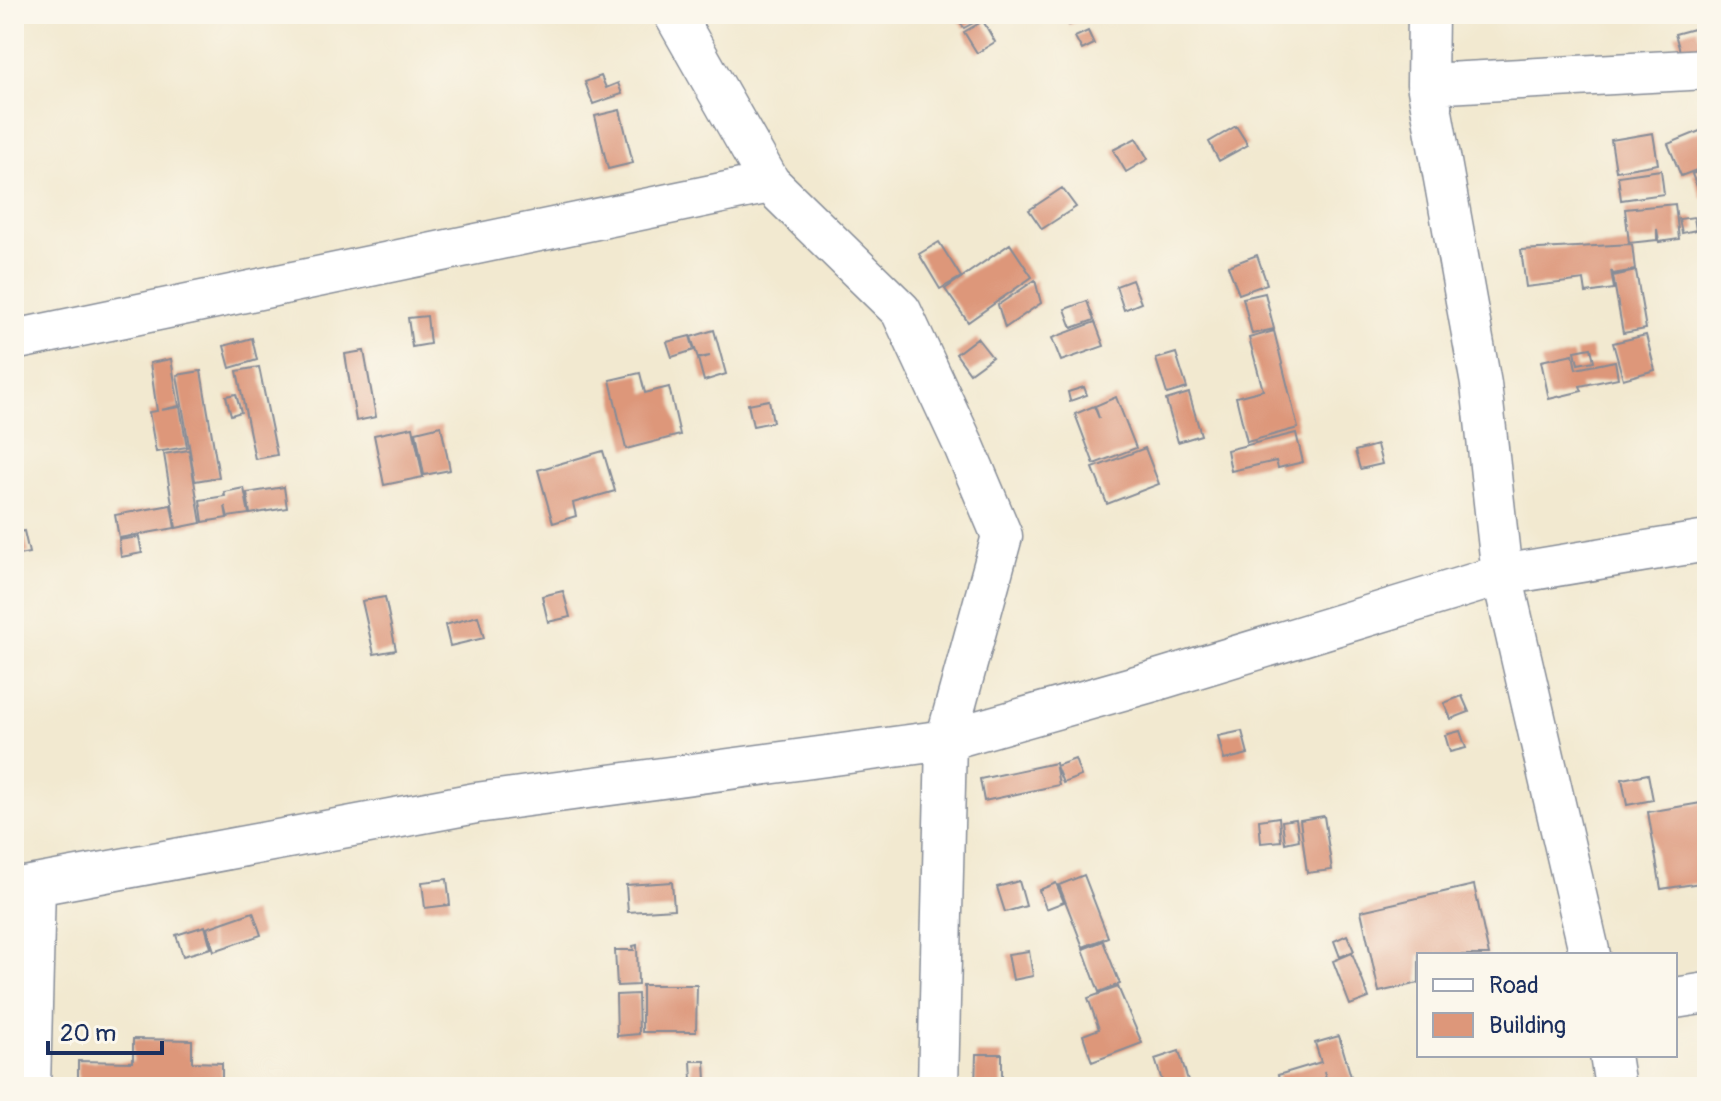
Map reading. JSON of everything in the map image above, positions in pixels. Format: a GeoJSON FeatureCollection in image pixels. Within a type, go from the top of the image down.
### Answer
{"type":"FeatureCollection","features":[{"type":"Feature","properties":{"kind":"street"},"geometry":{"type":"LineString","coordinates":[[674,14],[770,183],[901,311],[1002,536],[946,740],[938,1087]]}},
{"type":"Feature","properties":{"kind":"street"},"geometry":{"type":"LineString","coordinates":[[1428,14],[1427,84],[1481,384],[1502,575],[1590,953]]}},
{"type":"Feature","properties":{"kind":"street"},"geometry":{"type":"LineString","coordinates":[[1427,84],[1707,69]]}},
{"type":"Feature","properties":{"kind":"street"},"geometry":{"type":"LineString","coordinates":[[14,340],[770,183]]}},
{"type":"Feature","properties":{"kind":"street"},"geometry":{"type":"LineString","coordinates":[[30,1087],[24,887],[476,803],[946,740],[1154,681],[1502,575],[1707,541]]}},
{"type":"Feature","properties":{"kind":"street"},"geometry":{"type":"LineString","coordinates":[[1677,998],[1707,993]]}},
{"type":"Feature","properties":{"kind":"street"},"geometry":{"type":"LineString","coordinates":[[1610,1057],[1615,1087]]}},
{"type":"Feature","properties":{"kind":"building"},"geometry":{"type":"Polygon","coordinates":[[[955,14],[980,14],[982,18],[964,28],[955,14]]]}},
{"type":"Feature","properties":{"kind":"building"},"geometry":{"type":"Polygon","coordinates":[[[1063,14],[1090,14],[1069,25],[1063,14]]]}},
{"type":"Feature","properties":{"kind":"building"},"geometry":{"type":"Polygon","coordinates":[[[983,21],[995,42],[977,53],[964,32],[983,21]]]}},
{"type":"Feature","properties":{"kind":"building"},"geometry":{"type":"Polygon","coordinates":[[[1697,28],[1704,52],[1682,58],[1675,34],[1697,28]]]}},
{"type":"Feature","properties":{"kind":"building"},"geometry":{"type":"Polygon","coordinates":[[[1088,31],[1094,44],[1082,50],[1075,37],[1088,31]]]}},
{"type":"Feature","properties":{"kind":"building"},"geometry":{"type":"Polygon","coordinates":[[[601,76],[606,88],[618,83],[622,94],[593,104],[585,82],[601,76]]]}},
{"type":"Feature","properties":{"kind":"building"},"geometry":{"type":"Polygon","coordinates":[[[620,110],[633,163],[608,169],[595,116],[620,110]]]}},
{"type":"Feature","properties":{"kind":"building"},"geometry":{"type":"Polygon","coordinates":[[[1236,126],[1248,145],[1219,161],[1209,142],[1236,126]]]}},
{"type":"Feature","properties":{"kind":"building"},"geometry":{"type":"Polygon","coordinates":[[[1707,128],[1707,166],[1681,176],[1668,144],[1707,128]]]}},
{"type":"Feature","properties":{"kind":"building"},"geometry":{"type":"Polygon","coordinates":[[[1653,133],[1658,164],[1616,171],[1611,140],[1653,133]]]}},
{"type":"Feature","properties":{"kind":"building"},"geometry":{"type":"Polygon","coordinates":[[[1136,138],[1148,159],[1126,172],[1113,150],[1136,138]]]}},
{"type":"Feature","properties":{"kind":"building"},"geometry":{"type":"Polygon","coordinates":[[[1707,168],[1707,197],[1702,199],[1692,174],[1707,168]]]}},
{"type":"Feature","properties":{"kind":"building"},"geometry":{"type":"Polygon","coordinates":[[[1661,170],[1664,194],[1621,200],[1618,176],[1661,170]]]}},
{"type":"Feature","properties":{"kind":"building"},"geometry":{"type":"Polygon","coordinates":[[[1062,188],[1076,207],[1042,229],[1029,210],[1062,188]]]}},
{"type":"Feature","properties":{"kind":"building"},"geometry":{"type":"Polygon","coordinates":[[[1675,204],[1679,239],[1659,242],[1657,229],[1657,240],[1629,243],[1625,209],[1675,204]]]}},
{"type":"Feature","properties":{"kind":"building"},"geometry":{"type":"Polygon","coordinates":[[[1694,217],[1696,230],[1682,233],[1679,219],[1694,217]]]}},
{"type":"Feature","properties":{"kind":"building"},"geometry":{"type":"Polygon","coordinates":[[[939,242],[961,277],[940,289],[919,254],[939,242]]]}},
{"type":"Feature","properties":{"kind":"building"},"geometry":{"type":"Polygon","coordinates":[[[1010,244],[1032,277],[968,322],[945,289],[1010,244]]]}},
{"type":"Feature","properties":{"kind":"building"},"geometry":{"type":"Polygon","coordinates":[[[1632,244],[1635,270],[1613,274],[1611,270],[1614,289],[1586,293],[1584,280],[1526,287],[1521,250],[1632,244]]]}},
{"type":"Feature","properties":{"kind":"building"},"geometry":{"type":"Polygon","coordinates":[[[1257,255],[1267,284],[1239,294],[1228,266],[1257,255]]]}},
{"type":"Feature","properties":{"kind":"building"},"geometry":{"type":"Polygon","coordinates":[[[1636,271],[1646,329],[1623,333],[1613,276],[1636,271]]]}},
{"type":"Feature","properties":{"kind":"building"},"geometry":{"type":"Polygon","coordinates":[[[1035,280],[1041,303],[1005,328],[998,305],[1035,280]]]}},
{"type":"Feature","properties":{"kind":"building"},"geometry":{"type":"Polygon","coordinates":[[[1132,280],[1141,303],[1124,310],[1116,286],[1132,280]]]}},
{"type":"Feature","properties":{"kind":"building"},"geometry":{"type":"Polygon","coordinates":[[[1265,293],[1274,329],[1252,334],[1243,298],[1265,293]]]}},
{"type":"Feature","properties":{"kind":"building"},"geometry":{"type":"Polygon","coordinates":[[[1087,301],[1094,320],[1072,328],[1065,309],[1087,301]]]}},
{"type":"Feature","properties":{"kind":"building"},"geometry":{"type":"Polygon","coordinates":[[[427,316],[430,344],[412,347],[408,318],[427,316]]]}},
{"type":"Feature","properties":{"kind":"building"},"geometry":{"type":"Polygon","coordinates":[[[1095,322],[1104,346],[1061,361],[1052,338],[1095,322]]]}},
{"type":"Feature","properties":{"kind":"building"},"geometry":{"type":"Polygon","coordinates":[[[714,330],[726,374],[704,381],[698,359],[710,356],[698,358],[691,337],[714,330]]]}},
{"type":"Feature","properties":{"kind":"building"},"geometry":{"type":"Polygon","coordinates":[[[1274,331],[1298,428],[1247,442],[1236,397],[1263,390],[1249,338],[1274,331]]]}},
{"type":"Feature","properties":{"kind":"building"},"geometry":{"type":"Polygon","coordinates":[[[1646,335],[1655,370],[1623,379],[1613,343],[1646,335]]]}},
{"type":"Feature","properties":{"kind":"building"},"geometry":{"type":"Polygon","coordinates":[[[690,336],[694,350],[672,357],[667,342],[690,336]]]}},
{"type":"Feature","properties":{"kind":"building"},"geometry":{"type":"Polygon","coordinates":[[[252,338],[257,360],[230,368],[224,346],[252,338]]]}},
{"type":"Feature","properties":{"kind":"building"},"geometry":{"type":"Polygon","coordinates":[[[977,338],[992,357],[970,373],[956,354],[977,338]]]}},
{"type":"Feature","properties":{"kind":"building"},"geometry":{"type":"Polygon","coordinates":[[[1591,348],[1594,361],[1578,364],[1575,351],[1591,348]]]}},
{"type":"Feature","properties":{"kind":"building"},"geometry":{"type":"Polygon","coordinates":[[[364,351],[376,417],[356,421],[345,354],[364,351]]]}},
{"type":"Feature","properties":{"kind":"building"},"geometry":{"type":"Polygon","coordinates":[[[1176,353],[1187,388],[1167,394],[1156,359],[1176,353]]]}},
{"type":"Feature","properties":{"kind":"building"},"geometry":{"type":"Polygon","coordinates":[[[1573,354],[1576,369],[1615,361],[1618,378],[1580,386],[1582,391],[1549,399],[1541,361],[1573,354]]]}},
{"type":"Feature","properties":{"kind":"building"},"geometry":{"type":"Polygon","coordinates":[[[171,359],[179,406],[161,410],[180,407],[187,447],[156,452],[149,412],[157,411],[150,363],[171,359]]]}},
{"type":"Feature","properties":{"kind":"building"},"geometry":{"type":"Polygon","coordinates":[[[259,367],[277,455],[255,459],[237,371],[259,367]]]}},
{"type":"Feature","properties":{"kind":"building"},"geometry":{"type":"Polygon","coordinates":[[[201,371],[219,477],[195,481],[177,375],[201,371]]]}},
{"type":"Feature","properties":{"kind":"building"},"geometry":{"type":"Polygon","coordinates":[[[640,373],[645,393],[669,387],[680,435],[626,449],[610,380],[640,373]]]}},
{"type":"Feature","properties":{"kind":"building"},"geometry":{"type":"Polygon","coordinates":[[[1084,387],[1087,395],[1070,401],[1068,392],[1084,387]]]}},
{"type":"Feature","properties":{"kind":"building"},"geometry":{"type":"Polygon","coordinates":[[[1189,393],[1201,435],[1178,442],[1166,400],[1189,393]]]}},
{"type":"Feature","properties":{"kind":"building"},"geometry":{"type":"Polygon","coordinates":[[[236,394],[241,412],[231,415],[226,396],[236,394]]]}},
{"type":"Feature","properties":{"kind":"building"},"geometry":{"type":"Polygon","coordinates":[[[1116,397],[1136,448],[1094,464],[1075,414],[1094,406],[1099,418],[1095,406],[1116,397]]]}},
{"type":"Feature","properties":{"kind":"building"},"geometry":{"type":"Polygon","coordinates":[[[769,400],[773,422],[753,426],[748,404],[769,400]]]}},
{"type":"Feature","properties":{"kind":"building"},"geometry":{"type":"Polygon","coordinates":[[[441,426],[450,470],[424,475],[416,432],[441,426]]]}},
{"type":"Feature","properties":{"kind":"building"},"geometry":{"type":"Polygon","coordinates":[[[413,427],[423,477],[384,485],[374,435],[413,427]]]}},
{"type":"Feature","properties":{"kind":"building"},"geometry":{"type":"Polygon","coordinates":[[[1296,433],[1303,462],[1278,468],[1276,461],[1231,471],[1227,450],[1296,433]]]}},
{"type":"Feature","properties":{"kind":"building"},"geometry":{"type":"Polygon","coordinates":[[[1377,445],[1382,464],[1360,469],[1355,451],[1377,445]]]}},
{"type":"Feature","properties":{"kind":"building"},"geometry":{"type":"Polygon","coordinates":[[[1145,448],[1159,484],[1107,504],[1093,468],[1145,448]]]}},
{"type":"Feature","properties":{"kind":"building"},"geometry":{"type":"Polygon","coordinates":[[[189,450],[201,523],[176,528],[164,454],[189,450]]]}},
{"type":"Feature","properties":{"kind":"building"},"geometry":{"type":"Polygon","coordinates":[[[603,451],[615,491],[573,503],[576,516],[553,523],[538,470],[603,451]]]}},
{"type":"Feature","properties":{"kind":"building"},"geometry":{"type":"Polygon","coordinates":[[[284,487],[287,508],[250,514],[247,493],[284,487]]]}},
{"type":"Feature","properties":{"kind":"building"},"geometry":{"type":"Polygon","coordinates":[[[244,488],[249,514],[228,517],[225,506],[227,518],[203,522],[200,500],[225,496],[224,492],[244,488]]]}},
{"type":"Feature","properties":{"kind":"building"},"geometry":{"type":"Polygon","coordinates":[[[171,505],[175,528],[119,538],[115,515],[171,505]]]}},
{"type":"Feature","properties":{"kind":"building"},"geometry":{"type":"Polygon","coordinates":[[[24,531],[29,553],[14,556],[14,533],[24,531]]]}},
{"type":"Feature","properties":{"kind":"building"},"geometry":{"type":"Polygon","coordinates":[[[139,537],[142,553],[121,557],[119,540],[139,537]]]}},
{"type":"Feature","properties":{"kind":"building"},"geometry":{"type":"Polygon","coordinates":[[[563,591],[570,617],[548,622],[542,596],[563,591]]]}},
{"type":"Feature","properties":{"kind":"building"},"geometry":{"type":"Polygon","coordinates":[[[385,597],[396,650],[374,654],[362,601],[385,597]]]}},
{"type":"Feature","properties":{"kind":"building"},"geometry":{"type":"Polygon","coordinates":[[[478,616],[484,638],[450,646],[445,625],[478,616]]]}},
{"type":"Feature","properties":{"kind":"building"},"geometry":{"type":"Polygon","coordinates":[[[1462,696],[1469,712],[1451,719],[1444,703],[1462,696]]]}},
{"type":"Feature","properties":{"kind":"building"},"geometry":{"type":"Polygon","coordinates":[[[1242,731],[1248,754],[1224,760],[1218,736],[1242,731]]]}},
{"type":"Feature","properties":{"kind":"building"},"geometry":{"type":"Polygon","coordinates":[[[1460,731],[1466,748],[1450,752],[1445,735],[1460,731]]]}},
{"type":"Feature","properties":{"kind":"building"},"geometry":{"type":"Polygon","coordinates":[[[1075,759],[1081,776],[1063,783],[1056,766],[1075,759]]]}},
{"type":"Feature","properties":{"kind":"building"},"geometry":{"type":"Polygon","coordinates":[[[1055,763],[1059,785],[984,801],[980,779],[1055,763]]]}},
{"type":"Feature","properties":{"kind":"building"},"geometry":{"type":"Polygon","coordinates":[[[1648,774],[1653,800],[1627,805],[1622,779],[1648,774]]]}},
{"type":"Feature","properties":{"kind":"building"},"geometry":{"type":"Polygon","coordinates":[[[1707,802],[1707,882],[1661,889],[1648,812],[1707,802]]]}},
{"type":"Feature","properties":{"kind":"building"},"geometry":{"type":"Polygon","coordinates":[[[1324,816],[1332,870],[1307,873],[1300,820],[1324,816]]]}},
{"type":"Feature","properties":{"kind":"building"},"geometry":{"type":"Polygon","coordinates":[[[1279,817],[1281,841],[1261,843],[1259,820],[1279,817]]]}},
{"type":"Feature","properties":{"kind":"building"},"geometry":{"type":"Polygon","coordinates":[[[1296,819],[1299,840],[1285,843],[1282,821],[1296,819]]]}},
{"type":"Feature","properties":{"kind":"building"},"geometry":{"type":"Polygon","coordinates":[[[1084,875],[1108,937],[1083,947],[1059,885],[1084,875]]]}},
{"type":"Feature","properties":{"kind":"building"},"geometry":{"type":"Polygon","coordinates":[[[447,879],[450,905],[425,908],[422,882],[447,879]]]}},
{"type":"Feature","properties":{"kind":"building"},"geometry":{"type":"Polygon","coordinates":[[[1019,881],[1026,906],[1005,912],[997,887],[1019,881]]]}},
{"type":"Feature","properties":{"kind":"building"},"geometry":{"type":"Polygon","coordinates":[[[672,882],[674,909],[628,912],[626,885],[672,882]]]}},
{"type":"Feature","properties":{"kind":"building"},"geometry":{"type":"Polygon","coordinates":[[[1056,883],[1064,902],[1046,909],[1039,890],[1056,883]]]}},
{"type":"Feature","properties":{"kind":"building"},"geometry":{"type":"Polygon","coordinates":[[[1474,885],[1489,953],[1417,953],[1417,983],[1379,992],[1361,911],[1474,885]]]}},
{"type":"Feature","properties":{"kind":"building"},"geometry":{"type":"Polygon","coordinates":[[[253,912],[261,935],[214,951],[207,928],[253,912]]]}},
{"type":"Feature","properties":{"kind":"building"},"geometry":{"type":"Polygon","coordinates":[[[205,926],[211,948],[183,956],[176,935],[205,926]]]}},
{"type":"Feature","properties":{"kind":"building"},"geometry":{"type":"Polygon","coordinates":[[[1347,935],[1354,951],[1340,957],[1334,941],[1347,935]]]}},
{"type":"Feature","properties":{"kind":"building"},"geometry":{"type":"Polygon","coordinates":[[[1103,941],[1120,984],[1099,992],[1083,949],[1103,941]]]}},
{"type":"Feature","properties":{"kind":"building"},"geometry":{"type":"Polygon","coordinates":[[[637,945],[638,985],[617,986],[615,950],[634,950],[633,946],[637,945]]]}},
{"type":"Feature","properties":{"kind":"building"},"geometry":{"type":"Polygon","coordinates":[[[1029,951],[1033,976],[1013,980],[1008,954],[1029,951]]]}},
{"type":"Feature","properties":{"kind":"building"},"geometry":{"type":"Polygon","coordinates":[[[1352,953],[1369,998],[1350,1005],[1333,961],[1352,953]]]}},
{"type":"Feature","properties":{"kind":"building"},"geometry":{"type":"Polygon","coordinates":[[[642,985],[697,985],[696,1032],[642,1032],[642,985]]]}},
{"type":"Feature","properties":{"kind":"building"},"geometry":{"type":"Polygon","coordinates":[[[1118,987],[1142,1043],[1092,1062],[1083,1035],[1099,1029],[1088,998],[1118,987]]]}},
{"type":"Feature","properties":{"kind":"building"},"geometry":{"type":"Polygon","coordinates":[[[638,994],[639,1034],[617,1036],[616,995],[638,994]]]}},
{"type":"Feature","properties":{"kind":"building"},"geometry":{"type":"Polygon","coordinates":[[[1339,1036],[1352,1080],[1329,1087],[1324,1071],[1328,1087],[1281,1087],[1278,1075],[1321,1062],[1315,1043],[1339,1036]]]}},
{"type":"Feature","properties":{"kind":"building"},"geometry":{"type":"Polygon","coordinates":[[[133,1039],[192,1040],[192,1062],[222,1063],[222,1087],[78,1087],[78,1061],[133,1062],[133,1039]]]}},
{"type":"Feature","properties":{"kind":"building"},"geometry":{"type":"Polygon","coordinates":[[[1179,1051],[1190,1087],[1164,1087],[1155,1059],[1179,1051]]]}},
{"type":"Feature","properties":{"kind":"building"},"geometry":{"type":"Polygon","coordinates":[[[976,1054],[1002,1054],[1002,1087],[975,1087],[976,1054]]]}},
{"type":"Feature","properties":{"kind":"building"},"geometry":{"type":"Polygon","coordinates":[[[691,1061],[705,1061],[706,1081],[692,1081],[691,1061]]]}}]}
